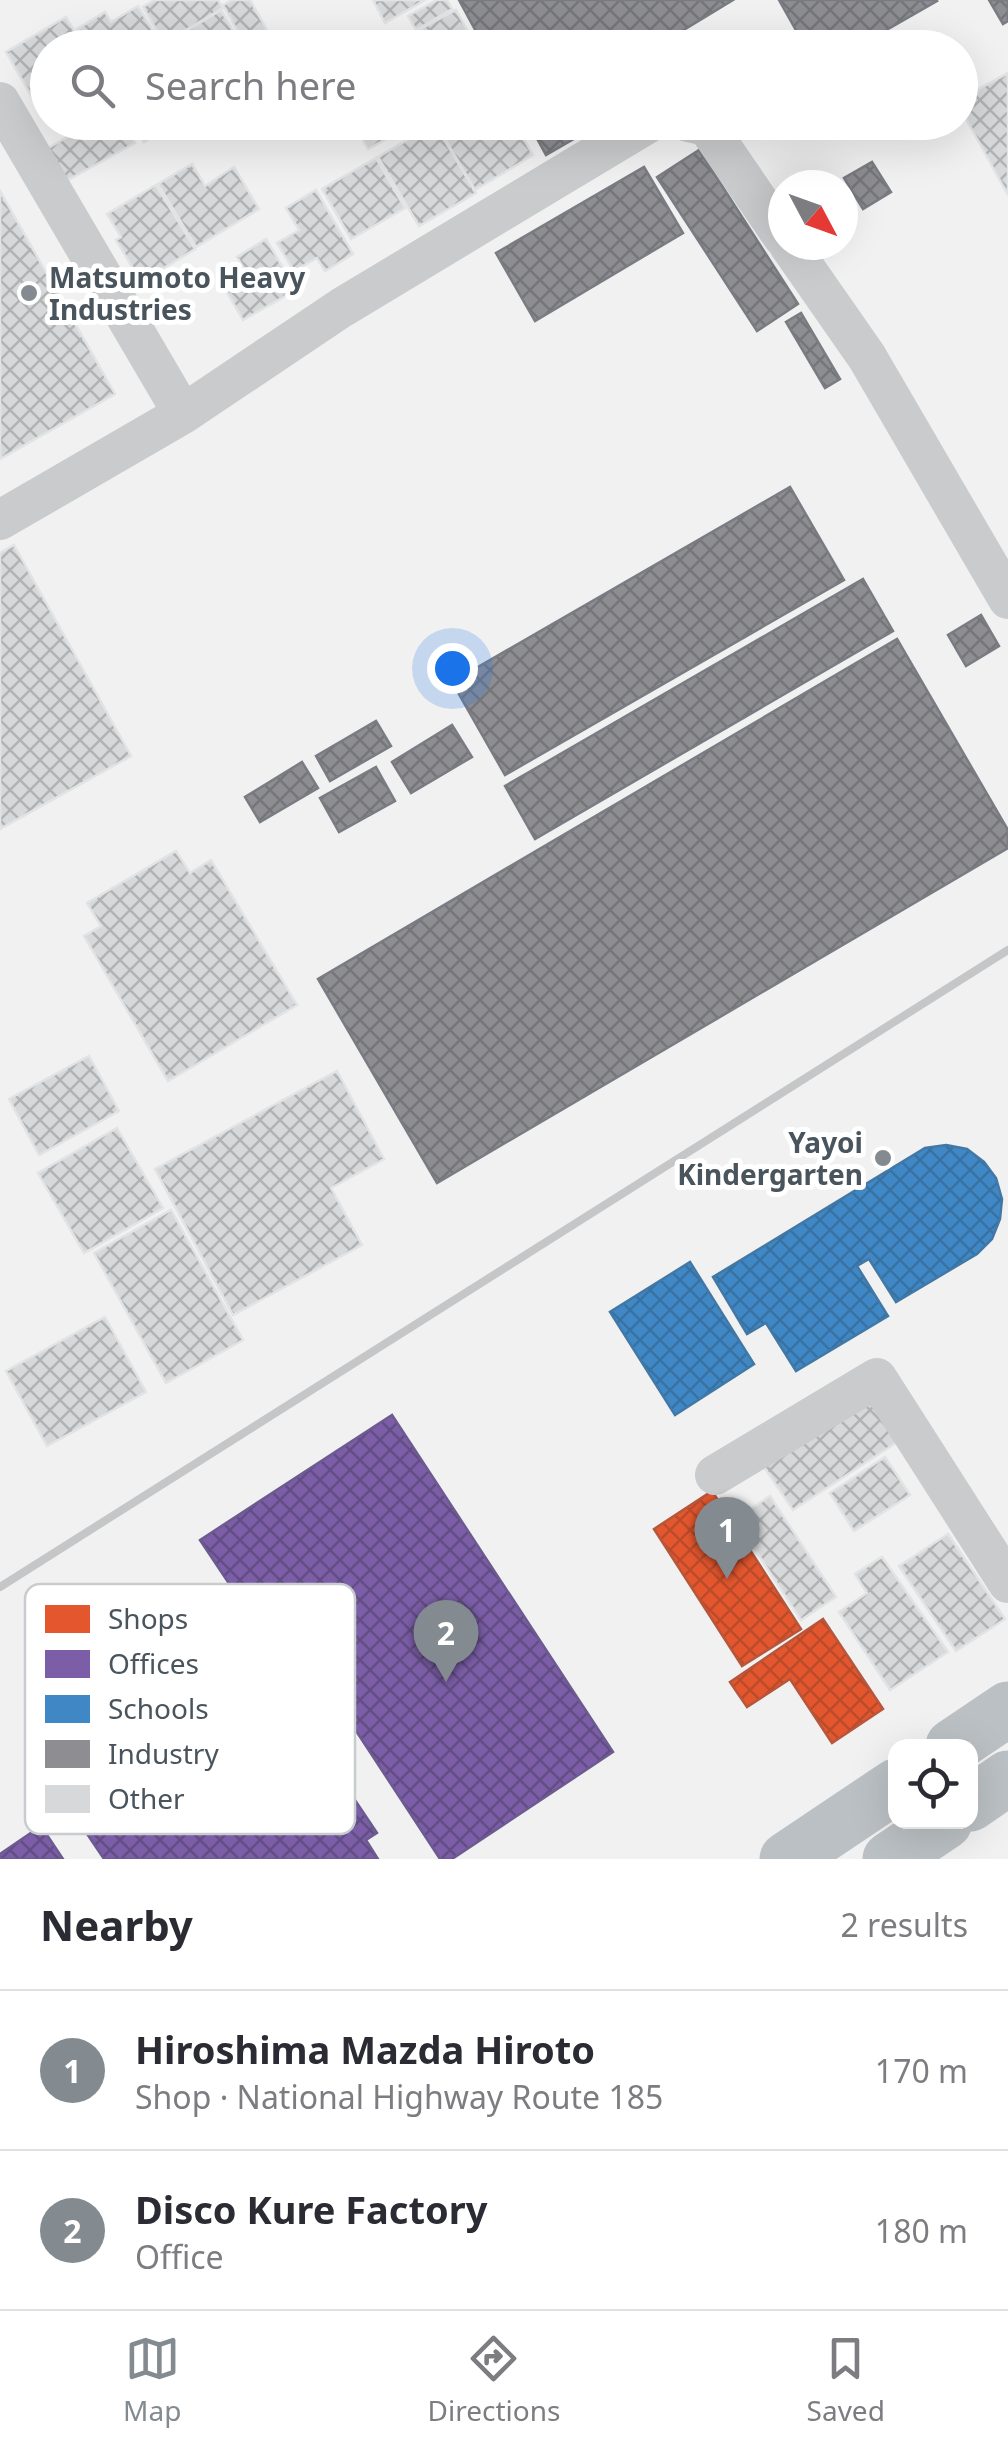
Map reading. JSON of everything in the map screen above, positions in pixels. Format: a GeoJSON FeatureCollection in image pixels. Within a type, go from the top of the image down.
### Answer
{"type":"FeatureCollection","features":[{"type":"Feature","properties":{"kind":"highway"},"geometry":{"type":"LineString","coordinates":[[963,1739],[1008,1709]]}},
{"type":"Feature","properties":{"kind":"highway"},"geometry":{"type":"LineString","coordinates":[[978,1799],[1008,1778]]}},
{"type":"Feature","properties":{"kind":"highway"},"geometry":{"type":"LineString","coordinates":[[788,1859],[888,1791]]}},
{"type":"Feature","properties":{"kind":"highway"},"geometry":{"type":"LineString","coordinates":[[890,1859],[934,1829]]}},
{"type":"Feature","properties":{"kind":"street"},"geometry":{"type":"LineString","coordinates":[[0,102],[182,414]]}},
{"type":"Feature","properties":{"kind":"street"},"geometry":{"type":"LineString","coordinates":[[0,520],[182,414],[341,308],[620,140]]}},
{"type":"Feature","properties":{"kind":"street"},"geometry":{"type":"LineString","coordinates":[[716,140],[768,215]]}},
{"type":"Feature","properties":{"kind":"street"},"geometry":{"type":"LineString","coordinates":[[799,260],[867,357],[1008,599]]}},
{"type":"Feature","properties":{"kind":"street"},"geometry":{"type":"LineString","coordinates":[[715,1475],[877,1378],[1008,1583]]}},
{"type":"Feature","properties":{"kind":"building: Shops"},"geometry":{"type":"Polygon","coordinates":[[[712,1491],[801,1629],[742,1666],[654,1529],[712,1491]]]}},
{"type":"Feature","properties":{"kind":"building: Shops"},"geometry":{"type":"Polygon","coordinates":[[[823,1619],[883,1709],[832,1743],[790,1679],[747,1707],[730,1682],[823,1619]]]}},
{"type":"Feature","properties":{"kind":"building: Offices"},"geometry":{"type":"Polygon","coordinates":[[[392,1415],[613,1752],[452,1859],[440,1859],[355,1729],[355,1584],[229,1584],[200,1540],[392,1415]]]}},
{"type":"Feature","properties":{"kind":"building: Offices"},"geometry":{"type":"Polygon","coordinates":[[[355,1800],[377,1833],[366,1840],[378,1859],[104,1859],[87,1834],[355,1834],[355,1800]]]}},
{"type":"Feature","properties":{"kind":"building: Offices"},"geometry":{"type":"Polygon","coordinates":[[[29,1834],[46,1834],[63,1859],[0,1859],[0,1854],[29,1834]]]}},
{"type":"Feature","properties":{"kind":"building: Schools"},"geometry":{"type":"Polygon","coordinates":[[[946,1145],[967,1149],[984,1162],[996,1178],[1002,1199],[992,1239],[977,1254],[896,1302],[869,1259],[857,1266],[888,1316],[796,1371],[766,1323],[747,1334],[713,1277],[925,1148],[946,1145]]]}},
{"type":"Feature","properties":{"kind":"building: Schools"},"geometry":{"type":"Polygon","coordinates":[[[690,1262],[754,1364],[675,1415],[610,1312],[690,1262]]]}},
{"type":"Feature","properties":{"kind":"building: Industry"},"geometry":{"type":"Polygon","coordinates":[[[459,0],[733,0],[684,30],[475,30],[459,0]]]}},
{"type":"Feature","properties":{"kind":"building: Industry"},"geometry":{"type":"Polygon","coordinates":[[[779,0],[937,1],[886,30],[796,30],[779,0]]]}},
{"type":"Feature","properties":{"kind":"building: Industry"},"geometry":{"type":"Polygon","coordinates":[[[989,0],[1008,0],[1008,21],[1003,24],[989,0]]]}},
{"type":"Feature","properties":{"kind":"building: Industry"},"geometry":{"type":"Polygon","coordinates":[[[538,140],[572,140],[546,155],[538,140]]]}},
{"type":"Feature","properties":{"kind":"building: Industry"},"geometry":{"type":"Polygon","coordinates":[[[699,150],[798,304],[757,331],[657,177],[699,150]]]}},
{"type":"Feature","properties":{"kind":"building: Industry"},"geometry":{"type":"Polygon","coordinates":[[[872,162],[891,192],[863,209],[858,201],[858,170],[872,162]]]}},
{"type":"Feature","properties":{"kind":"building: Industry"},"geometry":{"type":"Polygon","coordinates":[[[644,167],[683,233],[535,321],[496,253],[644,167]]]}},
{"type":"Feature","properties":{"kind":"building: Industry"},"geometry":{"type":"Polygon","coordinates":[[[801,313],[840,379],[825,388],[786,322],[801,313]]]}},
{"type":"Feature","properties":{"kind":"building: Industry"},"geometry":{"type":"Polygon","coordinates":[[[790,487],[844,580],[505,775],[452,682],[790,487]]]}},
{"type":"Feature","properties":{"kind":"building: Industry"},"geometry":{"type":"Polygon","coordinates":[[[863,579],[893,631],[535,839],[505,786],[863,579]]]}},
{"type":"Feature","properties":{"kind":"building: Industry"},"geometry":{"type":"Polygon","coordinates":[[[981,615],[999,646],[966,666],[948,635],[981,615]]]}},
{"type":"Feature","properties":{"kind":"building: Industry"},"geometry":{"type":"Polygon","coordinates":[[[897,639],[1008,830],[1008,848],[437,1183],[318,979],[897,639]]]}},
{"type":"Feature","properties":{"kind":"building: Industry"},"geometry":{"type":"Polygon","coordinates":[[[376,721],[391,746],[330,781],[316,756],[376,721]]]}},
{"type":"Feature","properties":{"kind":"building: Industry"},"geometry":{"type":"Polygon","coordinates":[[[452,725],[472,757],[411,793],[392,762],[452,725]]]}},
{"type":"Feature","properties":{"kind":"building: Industry"},"geometry":{"type":"Polygon","coordinates":[[[302,762],[318,788],[260,822],[245,797],[302,762]]]}},
{"type":"Feature","properties":{"kind":"building: Industry"},"geometry":{"type":"Polygon","coordinates":[[[376,767],[395,801],[339,832],[320,798],[376,767]]]}},
{"type":"Feature","properties":{"kind":"building: Other"},"geometry":{"type":"Polygon","coordinates":[[[154,0],[218,0],[223,8],[186,30],[156,30],[143,7],[154,0]]]}},
{"type":"Feature","properties":{"kind":"building: Other"},"geometry":{"type":"Polygon","coordinates":[[[232,0],[250,0],[267,30],[237,30],[223,5],[232,0]]]}},
{"type":"Feature","properties":{"kind":"building: Other"},"geometry":{"type":"Polygon","coordinates":[[[373,0],[425,0],[385,23],[373,0]]]}},
{"type":"Feature","properties":{"kind":"building: Other"},"geometry":{"type":"Polygon","coordinates":[[[437,0],[447,0],[452,9],[416,30],[408,16],[437,0]]]}},
{"type":"Feature","properties":{"kind":"building: Other"},"geometry":{"type":"Polygon","coordinates":[[[138,6],[153,30],[77,29],[105,12],[111,22],[138,6]]]}},
{"type":"Feature","properties":{"kind":"building: Other"},"geometry":{"type":"Polygon","coordinates":[[[221,10],[233,30],[188,30],[221,10]]]}},
{"type":"Feature","properties":{"kind":"building: Other"},"geometry":{"type":"Polygon","coordinates":[[[456,10],[467,30],[419,30],[456,10]]]}},
{"type":"Feature","properties":{"kind":"building: Other"},"geometry":{"type":"Polygon","coordinates":[[[66,17],[74,30],[44,30],[66,17]]]}},
{"type":"Feature","properties":{"kind":"building: Other"},"geometry":{"type":"Polygon","coordinates":[[[30,38],[30,94],[6,52],[30,38]]]}},
{"type":"Feature","properties":{"kind":"building: Other"},"geometry":{"type":"Polygon","coordinates":[[[1008,73],[1008,195],[978,140],[978,89],[1008,73]]]}},
{"type":"Feature","properties":{"kind":"building: Other"},"geometry":{"type":"Polygon","coordinates":[[[62,140],[135,143],[66,181],[48,148],[62,140]]]}},
{"type":"Feature","properties":{"kind":"building: Other"},"geometry":{"type":"Polygon","coordinates":[[[363,140],[384,140],[368,149],[363,140]]]}},
{"type":"Feature","properties":{"kind":"building: Other"},"geometry":{"type":"Polygon","coordinates":[[[407,140],[445,140],[476,193],[419,226],[378,157],[407,140]]]}},
{"type":"Feature","properties":{"kind":"building: Other"},"geometry":{"type":"Polygon","coordinates":[[[446,140],[524,140],[533,155],[475,190],[446,140]]]}},
{"type":"Feature","properties":{"kind":"building: Other"},"geometry":{"type":"Polygon","coordinates":[[[376,158],[405,208],[351,239],[322,189],[376,158]]]}},
{"type":"Feature","properties":{"kind":"building: Other"},"geometry":{"type":"Polygon","coordinates":[[[192,164],[205,186],[234,167],[259,209],[196,247],[158,184],[192,164]]]}},
{"type":"Feature","properties":{"kind":"building: Other"},"geometry":{"type":"Polygon","coordinates":[[[156,185],[195,249],[141,282],[116,240],[121,237],[107,214],[156,185]]]}},
{"type":"Feature","properties":{"kind":"building: Other"},"geometry":{"type":"Polygon","coordinates":[[[316,190],[353,254],[325,271],[317,258],[294,271],[277,243],[299,230],[286,208],[316,190]]]}},
{"type":"Feature","properties":{"kind":"building: Other","name":"Matsumoto Heavy Industries"},"geometry":{"type":"Polygon","coordinates":[[[0,191],[115,394],[0,459],[0,191]]]}},
{"type":"Feature","properties":{"kind":"building: Other"},"geometry":{"type":"Polygon","coordinates":[[[266,239],[296,290],[243,320],[224,287],[247,274],[237,257],[266,239]]]}},
{"type":"Feature","properties":{"kind":"building: Other"},"geometry":{"type":"Polygon","coordinates":[[[14,545],[131,756],[0,829],[0,553],[14,545]]]}},
{"type":"Feature","properties":{"kind":"building: Other"},"geometry":{"type":"Polygon","coordinates":[[[176,851],[190,873],[211,860],[297,1005],[168,1081],[84,936],[101,926],[87,903],[176,851]]]}},
{"type":"Feature","properties":{"kind":"building: Other"},"geometry":{"type":"Polygon","coordinates":[[[89,1056],[119,1111],[39,1155],[9,1099],[89,1056]]]}},
{"type":"Feature","properties":{"kind":"building: Other"},"geometry":{"type":"Polygon","coordinates":[[[337,1071],[384,1159],[331,1188],[362,1245],[233,1315],[155,1169],[337,1071]]]}},
{"type":"Feature","properties":{"kind":"building: Other"},"geometry":{"type":"Polygon","coordinates":[[[117,1128],[163,1208],[84,1253],[38,1173],[117,1128]]]}},
{"type":"Feature","properties":{"kind":"building: Other"},"geometry":{"type":"Polygon","coordinates":[[[171,1210],[243,1340],[166,1383],[94,1253],[171,1210]]]}},
{"type":"Feature","properties":{"kind":"building: Other"},"geometry":{"type":"Polygon","coordinates":[[[105,1317],[146,1392],[47,1446],[6,1371],[105,1317]]]}},
{"type":"Feature","properties":{"kind":"building: Other"},"geometry":{"type":"Polygon","coordinates":[[[872,1392],[902,1439],[793,1510],[762,1464],[872,1392]]]}},
{"type":"Feature","properties":{"kind":"building: Other"},"geometry":{"type":"Polygon","coordinates":[[[885,1457],[910,1495],[854,1531],[830,1493],[885,1457]]]}},
{"type":"Feature","properties":{"kind":"building: Other"},"geometry":{"type":"Polygon","coordinates":[[[770,1496],[836,1597],[801,1620],[735,1519],[770,1496]]]}},
{"type":"Feature","properties":{"kind":"building: Other"},"geometry":{"type":"Polygon","coordinates":[[[948,1534],[1005,1619],[956,1651],[899,1566],[948,1534]]]}},
{"type":"Feature","properties":{"kind":"building: Other"},"geometry":{"type":"Polygon","coordinates":[[[882,1557],[948,1652],[890,1690],[839,1612],[867,1593],[855,1574],[882,1557]]]}},
{"type":"Feature","properties":{"kind":"railway"},"geometry":{"type":"LineString","coordinates":[[0,1587],[1008,950]]}},
{"type":"Feature","properties":{"kind":"place","name":"Matsumoto Heavy Industries"},"geometry":{"type":"Point","coordinates":[29,293]}},
{"type":"Feature","properties":{"kind":"place","name":"Yayoi Kindergarten"},"geometry":{"type":"Point","coordinates":[883,1158]}},
{"type":"Feature","properties":{"kind":"place","name":"Hiroshima Mazda Hiroto"},"geometry":{"type":"Point","coordinates":[727,1579]}},
{"type":"Feature","properties":{"kind":"place","name":"Disco Kure Factory"},"geometry":{"type":"Point","coordinates":[446,1682]}}]}
